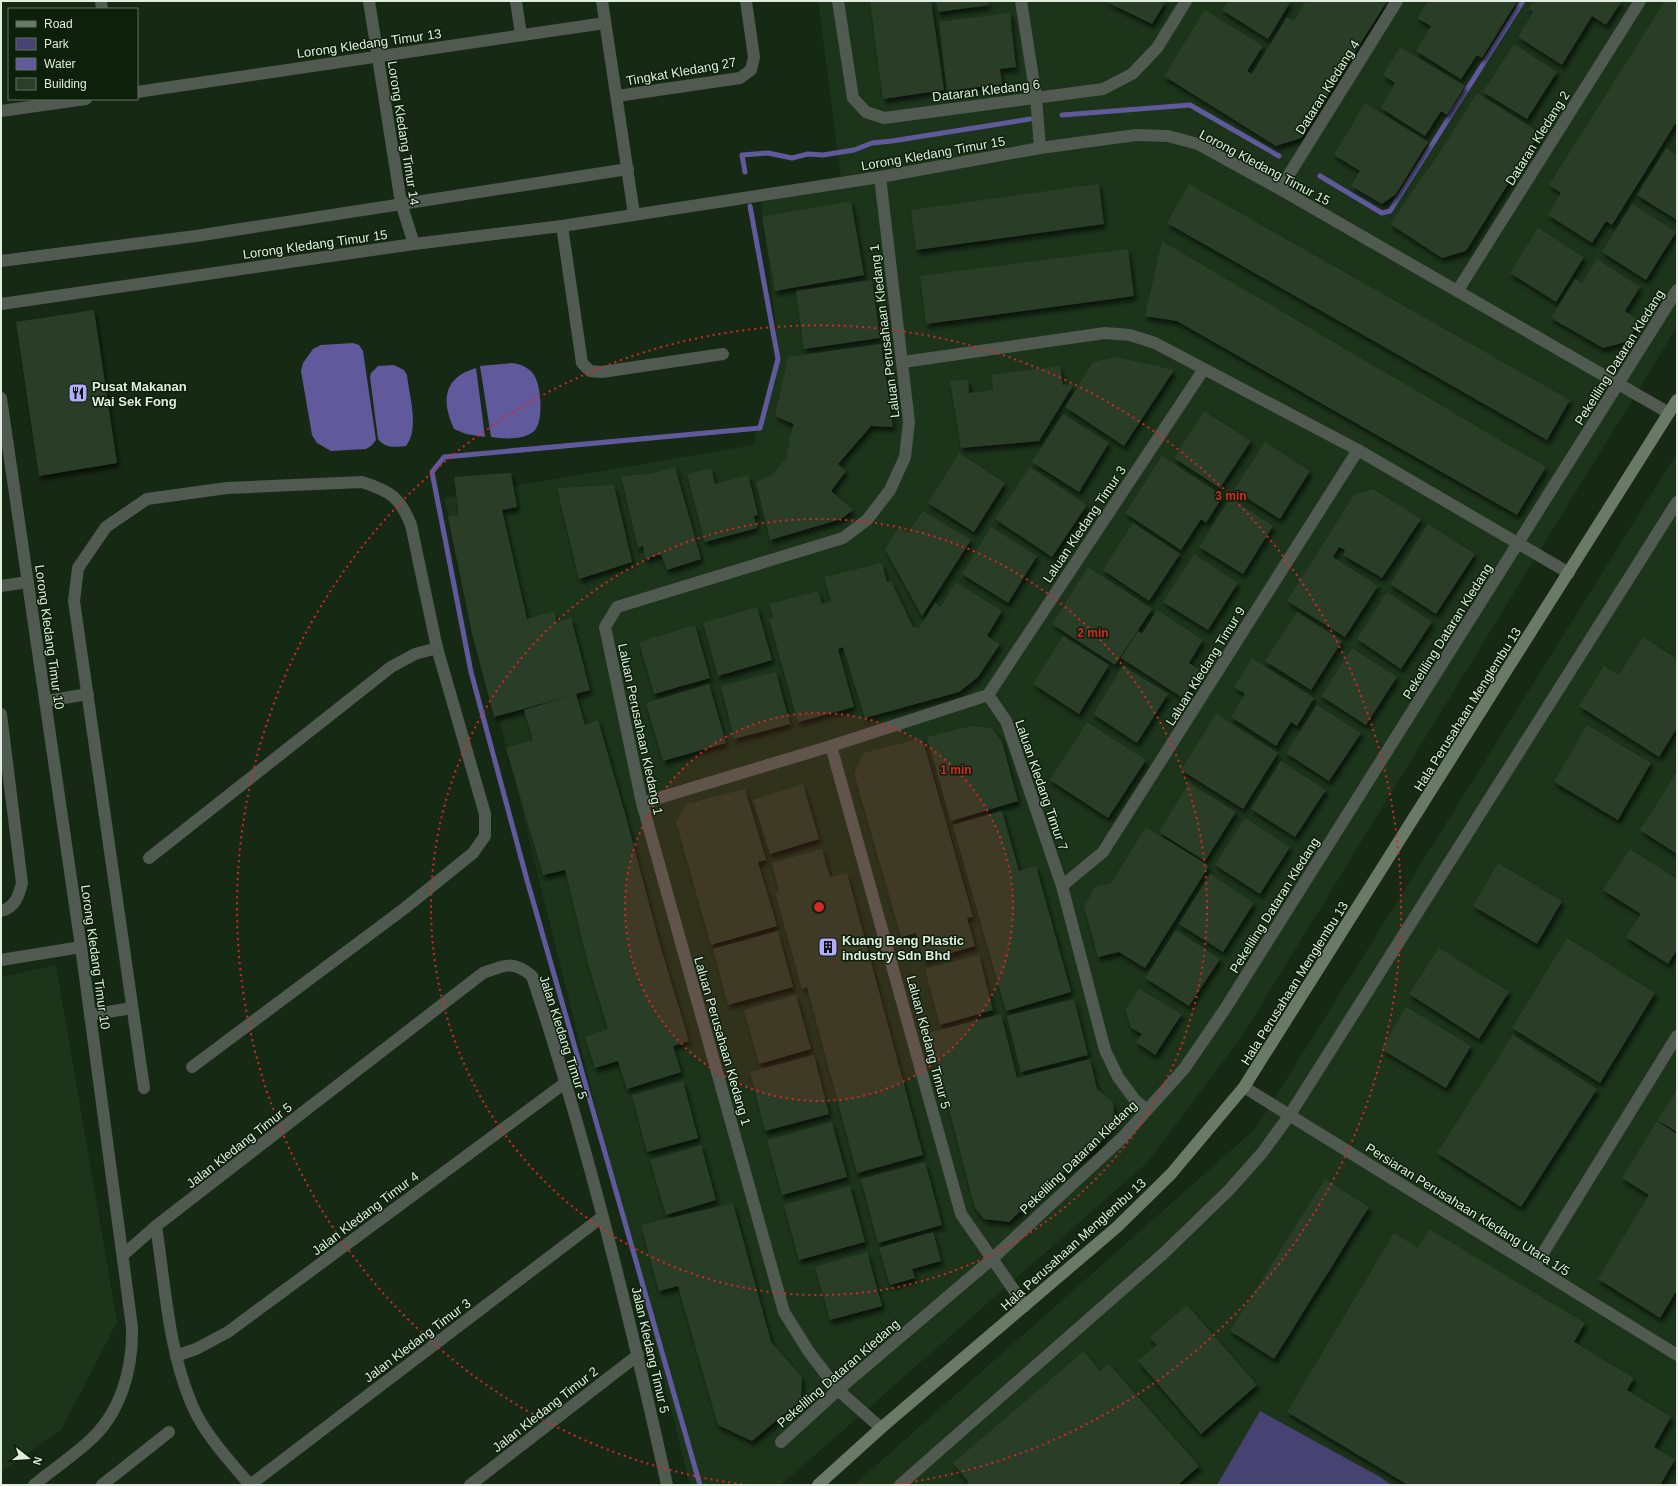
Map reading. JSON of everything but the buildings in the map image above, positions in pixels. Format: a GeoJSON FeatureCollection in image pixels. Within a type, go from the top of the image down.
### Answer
{"type":"FeatureCollection","features":[{"type":"Feature","properties":{"kind":"street","name":"Lorong Kledang Timur 14"},"geometry":{"type":"LineString","coordinates":[[369,1],[401,203],[414,244]]}},
{"type":"Feature","properties":{"kind":"street"},"geometry":{"type":"LineString","coordinates":[[516,1],[521,36]]}},
{"type":"Feature","properties":{"kind":"street"},"geometry":{"type":"LineString","coordinates":[[602,1],[618,96],[634,214]]}},
{"type":"Feature","properties":{"kind":"street","name":"Tingkat Kledang 27"},"geometry":{"type":"LineString","coordinates":[[618,96],[740,78],[751,70],[754,57],[746,1]]}},
{"type":"Feature","properties":{"kind":"street","name":"Dataran Kledang 6"},"geometry":{"type":"LineString","coordinates":[[838,1],[853,98],[866,112],[884,118],[1104,89],[1132,74],[1157,48],[1186,1]]}},
{"type":"Feature","properties":{"kind":"street"},"geometry":{"type":"LineString","coordinates":[[1021,1],[1036,97],[1040,148]]}},
{"type":"Feature","properties":{"kind":"street","name":"Dataran Kledang 4"},"geometry":{"type":"LineString","coordinates":[[1280,189],[1397,1]]}},
{"type":"Feature","properties":{"kind":"street","name":"Dataran Kledang 2"},"geometry":{"type":"LineString","coordinates":[[1458,290],[1640,1]]}},
{"type":"Feature","properties":{"kind":"street","name":"Lorong Kledang Timur 13"},"geometry":{"type":"LineString","coordinates":[[138,92],[605,23]]}},
{"type":"Feature","properties":{"kind":"street"},"geometry":{"type":"LineString","coordinates":[[1,112],[79,100]]}},
{"type":"Feature","properties":{"kind":"street","name":"Lorong Kledang Timur 15"},"geometry":{"type":"LineString","coordinates":[[1,304],[414,244],[562,226],[880,177],[1040,148],[1136,135],[1168,136],[1198,144],[1280,189],[1458,290],[1669,413]]}},
{"type":"Feature","properties":{"kind":"street","name":"Lorong Kledang Timur 15"},"geometry":{"type":"LineString","coordinates":[[1,261],[196,236],[628,169]]}},
{"type":"Feature","properties":{"kind":"street","name":"Laluan Perusahaan Kledang 1"},"geometry":{"type":"LineString","coordinates":[[880,177],[909,422],[904,457],[890,490],[867,520],[843,538],[617,607],[605,627],[642,804],[784,1312],[809,1352],[838,1390],[881,1428]]}},
{"type":"Feature","properties":{"kind":"street"},"geometry":{"type":"LineString","coordinates":[[562,226],[582,363],[590,371],[602,372],[723,354]]}},
{"type":"Feature","properties":{"kind":"street","name":"Pekeliling Dataran Kledang"},"geometry":{"type":"LineString","coordinates":[[781,1442],[838,1390],[992,1259],[1122,1138],[1184,1069],[1204,1042],[1677,290]]}},
{"type":"Feature","properties":{"kind":"street"},"geometry":{"type":"LineString","coordinates":[[903,362],[1105,333],[1130,335],[1155,343],[1358,450],[1569,573]]}},
{"type":"Feature","properties":{"kind":"street","name":"Laluan Kledang Timur 3"},"geometry":{"type":"LineString","coordinates":[[988,695],[1204,369]]}},
{"type":"Feature","properties":{"kind":"street","name":"Lorong Kledang Timur 10"},"geometry":{"type":"LineString","coordinates":[[1,398],[81,947],[132,1327],[132,1350],[128,1375],[120,1397],[107,1420],[88,1442],[34,1485]]}},
{"type":"Feature","properties":{"kind":"street","name":"Hala Perusahaan Menglembu 13"},"geometry":{"type":"LineString","coordinates":[[818,1485],[881,1428],[1116,1228],[1171,1174],[1244,1087],[1677,400]]}},
{"type":"Feature","properties":{"kind":"street","name":"Laluan Kledang Timur 9"},"geometry":{"type":"LineString","coordinates":[[1062,886],[1103,852],[1358,450]]}},
{"type":"Feature","properties":{"kind":"street"},"geometry":{"type":"LineString","coordinates":[[144,1088],[74,601],[78,568],[106,528],[147,499],[227,488],[362,482],[394,496],[404,508],[411,525],[437,648],[485,814],[485,836],[473,853],[405,908],[192,1067]]}},
{"type":"Feature","properties":{"kind":"street"},"geometry":{"type":"LineString","coordinates":[[900,1485],[1164,1253],[1229,1190],[1262,1153],[1289,1116],[1677,502]]}},
{"type":"Feature","properties":{"kind":"street"},"geometry":{"type":"LineString","coordinates":[[1,586],[28,582]]}},
{"type":"Feature","properties":{"kind":"street"},"geometry":{"type":"LineString","coordinates":[[149,858],[392,667],[415,654],[437,648]]}},
{"type":"Feature","properties":{"kind":"street"},"geometry":{"type":"LineString","coordinates":[[46,701],[88,694]]}},
{"type":"Feature","properties":{"kind":"street"},"geometry":{"type":"LineString","coordinates":[[642,804],[831,746],[988,695]]}},
{"type":"Feature","properties":{"kind":"street","name":"Laluan Kledang Timur 7"},"geometry":{"type":"LineString","coordinates":[[988,695],[1006,721],[1062,886],[1105,1050],[1118,1077],[1135,1100],[1147,1110]]}},
{"type":"Feature","properties":{"kind":"street"},"geometry":{"type":"LineString","coordinates":[[1,714],[22,883],[18,899],[1,912]]}},
{"type":"Feature","properties":{"kind":"street","name":"Laluan Kledang Timur 5"},"geometry":{"type":"LineString","coordinates":[[831,746],[961,1214],[1025,1306]]}},
{"type":"Feature","properties":{"kind":"street"},"geometry":{"type":"LineString","coordinates":[[1,960],[81,947]]}},
{"type":"Feature","properties":{"kind":"street","name":"Jalan Kledang Timur 5"},"geometry":{"type":"LineString","coordinates":[[123,1255],[156,1226],[483,973],[504,965],[520,966],[532,976],[602,1217],[638,1355],[667,1485]]}},
{"type":"Feature","properties":{"kind":"street"},"geometry":{"type":"LineString","coordinates":[[90,1015],[132,1008]]}},
{"type":"Feature","properties":{"kind":"street"},"geometry":{"type":"LineString","coordinates":[[1535,1266],[1677,1036]]}},
{"type":"Feature","properties":{"kind":"street","name":"Jalan Kledang Timur 4"},"geometry":{"type":"LineString","coordinates":[[176,1356],[196,1349],[228,1332],[564,1083]]}},
{"type":"Feature","properties":{"kind":"street","name":"Persiaran Perusahaan Kledang Utara 1/5"},"geometry":{"type":"LineString","coordinates":[[1244,1087],[1677,1355]]}},
{"type":"Feature","properties":{"kind":"street","name":"Jalan Kledang Timur 3"},"geometry":{"type":"LineString","coordinates":[[250,1485],[602,1217]]}},
{"type":"Feature","properties":{"kind":"street"},"geometry":{"type":"LineString","coordinates":[[156,1226],[176,1356],[190,1401],[205,1430],[250,1485]]}},
{"type":"Feature","properties":{"kind":"street","name":"Jalan Kledang Timur 2"},"geometry":{"type":"LineString","coordinates":[[470,1485],[638,1355]]}},
{"type":"Feature","properties":{"kind":"street"},"geometry":{"type":"LineString","coordinates":[[102,1485],[169,1432]]}},
{"type":"Feature","properties":{"kind":"shaded area"},"geometry":{"type":"Polygon","coordinates":[[[818,1],[1677,1],[1677,327],[1244,1033],[1148,1162],[781,1485],[690,1485],[444,498],[753,445],[778,345],[760,195],[841,177],[818,1]]]}},
{"type":"Feature","properties":{"kind":"shaded area"},"geometry":{"type":"Polygon","coordinates":[[[1677,453],[1677,1485],[1392,1485],[1380,1477],[1374,1485],[854,1485],[1256,1128],[1677,453]]]}},
{"type":"Feature","properties":{"kind":"shaded area"},"geometry":{"type":"Polygon","coordinates":[[[56,965],[117,1322],[62,1429],[1,1472],[1,977],[56,965]]]}},
{"type":"Feature","properties":{"kind":"green space"},"geometry":{"type":"Polygon","coordinates":[[[1260,1411],[1380,1477],[1392,1485],[1217,1485],[1260,1411]]]}},
{"type":"Feature","properties":{"kind":"water"},"geometry":{"type":"Polygon","coordinates":[[[353,343],[359,345],[363,351],[376,440],[366,449],[331,451],[317,443],[312,435],[301,371],[303,363],[313,349],[321,345],[353,343]]]}},
{"type":"Feature","properties":{"kind":"water"},"geometry":{"type":"Polygon","coordinates":[[[512,363],[526,368],[534,375],[538,384],[540,398],[539,422],[533,432],[529,435],[518,438],[491,437],[480,366],[512,363]]]}},
{"type":"Feature","properties":{"kind":"water"},"geometry":{"type":"Polygon","coordinates":[[[394,365],[404,370],[407,375],[413,421],[410,439],[406,446],[394,447],[387,446],[378,439],[370,377],[371,373],[378,366],[394,365]]]}},
{"type":"Feature","properties":{"kind":"water"},"geometry":{"type":"Polygon","coordinates":[[[476,368],[485,437],[466,434],[454,429],[447,409],[448,391],[451,384],[465,372],[476,368]]]}},
{"type":"Feature","properties":{"kind":"waterway"},"geometry":{"type":"LineString","coordinates":[[1320,176],[1382,213],[1390,211],[1523,1]]}},
{"type":"Feature","properties":{"kind":"waterway"},"geometry":{"type":"LineString","coordinates":[[1062,115],[1190,105],[1279,156]]}},
{"type":"Feature","properties":{"kind":"waterway"},"geometry":{"type":"LineString","coordinates":[[745,172],[742,155],[768,153],[792,158],[808,154],[823,155],[854,150],[872,143],[1030,119]]}},
{"type":"Feature","properties":{"kind":"waterway"},"geometry":{"type":"LineString","coordinates":[[700,1485],[527,880],[471,672],[432,472],[444,457],[760,428],[778,359],[750,206]]}},
{"type":"Feature","properties":{"kind":"place","name":"Pusat Makanan Wai Sek Fong"},"geometry":{"type":"Point","coordinates":[78,393]}},
{"type":"Feature","properties":{"kind":"place","name":"Kuang Beng Plastic industry Sdn Bhd"},"geometry":{"type":"Point","coordinates":[828,947]}}]}
